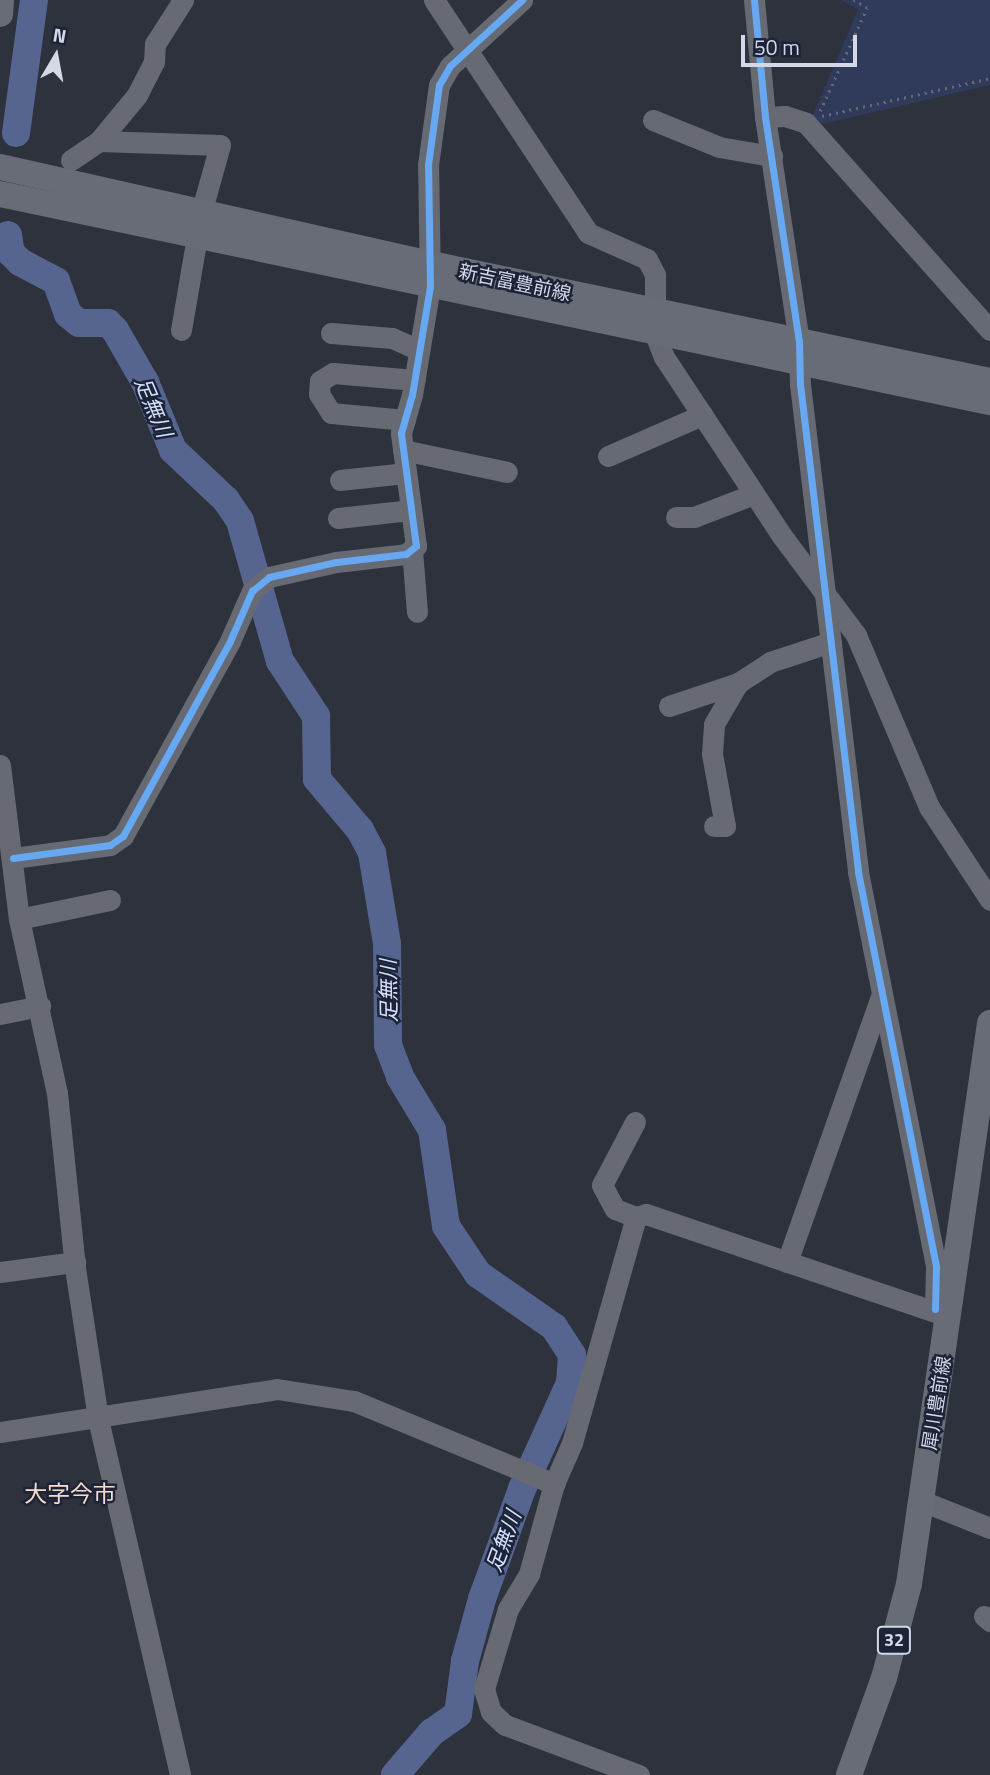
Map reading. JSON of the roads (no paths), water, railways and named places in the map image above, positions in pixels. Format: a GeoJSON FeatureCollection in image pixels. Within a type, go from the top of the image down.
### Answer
{"type":"FeatureCollection","features":[{"type":"Feature","properties":{"kind":"main road"},"geometry":{"type":"LineString","coordinates":[[0,13],[1,0]]}},
{"type":"Feature","properties":{"kind":"main road","name":"新吉富豊前線"},"geometry":{"type":"LineString","coordinates":[[0,167],[199,224],[799,353],[990,402]]}},
{"type":"Feature","properties":{"kind":"main road","name":"新吉富豊前線"},"geometry":{"type":"LineString","coordinates":[[0,194],[199,224]]}},
{"type":"Feature","properties":{"kind":"main road","name":"新吉富豊前線"},"geometry":{"type":"LineString","coordinates":[[799,353],[990,381]]}},
{"type":"Feature","properties":{"kind":"main road","name":"犀川豊前線"},"geometry":{"type":"LineString","coordinates":[[849,1775],[891,1651],[909,1584],[922,1501],[942,1313],[990,1023]]}},
{"type":"Feature","properties":{"kind":"street"},"geometry":{"type":"LineString","coordinates":[[71,160],[99,141],[137,95],[154,62],[155,44],[183,0]]}},
{"type":"Feature","properties":{"kind":"street"},"geometry":{"type":"LineString","coordinates":[[434,0],[588,233],[647,259],[655,275],[655,323],[664,357],[754,494],[856,635],[929,807],[990,900]]}},
{"type":"Feature","properties":{"kind":"street"},"geometry":{"type":"LineString","coordinates":[[13,858],[110,845],[123,836],[230,641],[252,591],[270,577],[412,550],[416,546],[402,450],[431,275],[428,165],[439,85],[450,66],[522,0]]}},
{"type":"Feature","properties":{"kind":"street"},"geometry":{"type":"LineString","coordinates":[[635,1122],[603,1185],[615,1209],[636,1217],[646,1214],[942,1313],[936,1267],[858,872],[799,353],[765,117],[754,0]]}},
{"type":"Feature","properties":{"kind":"street"},"geometry":{"type":"LineString","coordinates":[[765,117],[785,116],[806,123],[990,330]]}},
{"type":"Feature","properties":{"kind":"street"},"geometry":{"type":"LineString","coordinates":[[653,120],[719,147],[772,156]]}},
{"type":"Feature","properties":{"kind":"street"},"geometry":{"type":"LineString","coordinates":[[99,141],[220,145],[199,224],[181,330]]}},
{"type":"Feature","properties":{"kind":"street"},"geometry":{"type":"LineString","coordinates":[[331,333],[391,338],[419,350]]}},
{"type":"Feature","properties":{"kind":"street"},"geometry":{"type":"LineString","coordinates":[[405,420],[331,413],[318,394],[320,381],[333,373],[415,380]]}},
{"type":"Feature","properties":{"kind":"street"},"geometry":{"type":"LineString","coordinates":[[608,456],[702,415]]}},
{"type":"Feature","properties":{"kind":"street"},"geometry":{"type":"LineString","coordinates":[[402,450],[507,472]]}},
{"type":"Feature","properties":{"kind":"street"},"geometry":{"type":"LineString","coordinates":[[340,480],[405,473]]}},
{"type":"Feature","properties":{"kind":"street"},"geometry":{"type":"LineString","coordinates":[[676,517],[694,517],[754,494]]}},
{"type":"Feature","properties":{"kind":"street"},"geometry":{"type":"LineString","coordinates":[[338,518],[410,510]]}},
{"type":"Feature","properties":{"kind":"street"},"geometry":{"type":"LineString","coordinates":[[412,550],[417,612]]}},
{"type":"Feature","properties":{"kind":"street"},"geometry":{"type":"LineString","coordinates":[[668,706],[737,683],[769,662],[831,642]]}},
{"type":"Feature","properties":{"kind":"street"},"geometry":{"type":"LineString","coordinates":[[714,826],[725,826],[712,754],[714,724],[737,683]]}},
{"type":"Feature","properties":{"kind":"street"},"geometry":{"type":"LineString","coordinates":[[0,765],[19,919],[57,1093],[75,1262],[98,1419],[180,1775]]}},
{"type":"Feature","properties":{"kind":"street"},"geometry":{"type":"LineString","coordinates":[[19,919],[110,900]]}},
{"type":"Feature","properties":{"kind":"street"},"geometry":{"type":"LineString","coordinates":[[787,1262],[882,995]]}},
{"type":"Feature","properties":{"kind":"street"},"geometry":{"type":"LineString","coordinates":[[0,1014],[40,1006]]}},
{"type":"Feature","properties":{"kind":"street"},"geometry":{"type":"LineString","coordinates":[[636,1217],[572,1443],[554,1484],[529,1574],[499,1636],[485,1696],[491,1712],[505,1725],[639,1775]]}},
{"type":"Feature","properties":{"kind":"street"},"geometry":{"type":"LineString","coordinates":[[0,1272],[75,1262]]}},
{"type":"Feature","properties":{"kind":"street"},"geometry":{"type":"LineString","coordinates":[[0,1432],[98,1419],[277,1389],[319,1393],[354,1401],[554,1484]]}},
{"type":"Feature","properties":{"kind":"street"},"geometry":{"type":"LineString","coordinates":[[922,1501],[990,1528]]}},
{"type":"Feature","properties":{"kind":"waterway","name":"足無川"},"geometry":{"type":"LineString","coordinates":[[16,133],[34,0]]}},
{"type":"Feature","properties":{"kind":"waterway","name":"足無川"},"geometry":{"type":"LineString","coordinates":[[8,235],[11,253],[20,262],[56,281],[68,314],[79,323],[108,323],[115,330],[145,382],[173,450],[226,500],[240,521],[280,661],[316,716],[317,779],[360,830],[372,853],[387,944],[388,1045],[400,1077],[432,1130],[446,1226],[478,1274],[554,1327],[572,1355],[570,1383],[522,1489],[482,1599],[465,1661],[458,1714],[432,1732],[395,1775]]}},
{"type":"Feature","properties":{"kind":"district","name":"大字今市"},"geometry":{"type":"Point","coordinates":[70,1494]}}]}
